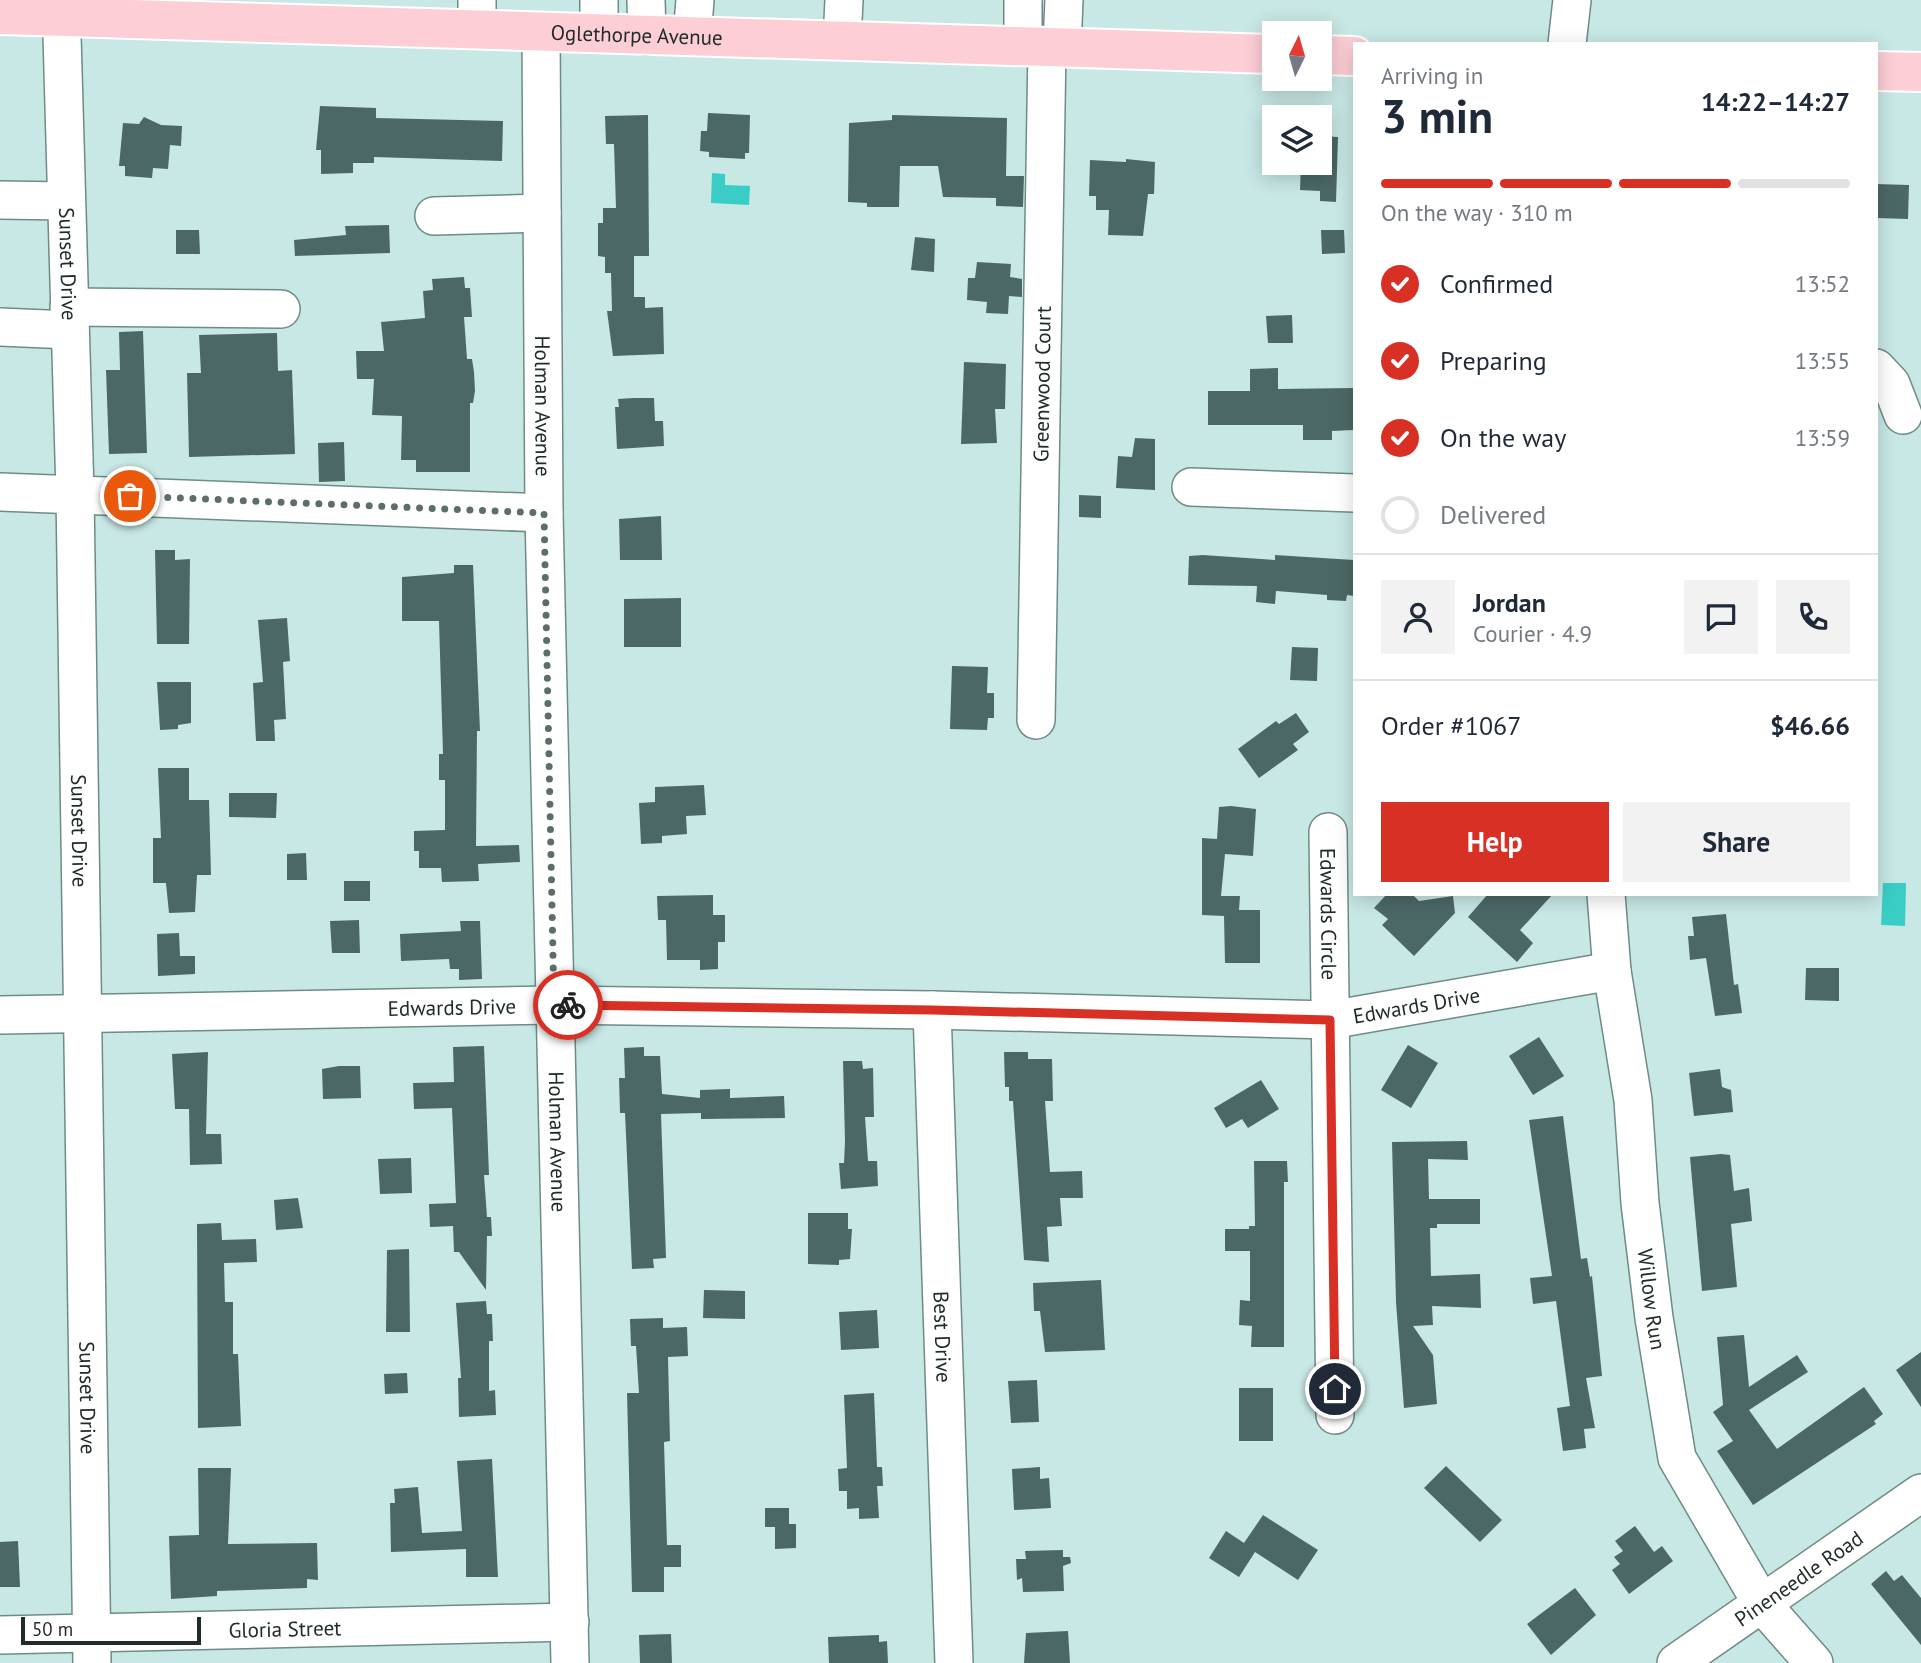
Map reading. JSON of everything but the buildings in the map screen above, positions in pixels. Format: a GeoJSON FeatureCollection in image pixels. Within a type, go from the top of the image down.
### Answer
{"type":"FeatureCollection","features":[{"type":"Feature","properties":{"kind":"main road","name":"Oglethorpe Avenue"},"geometry":{"type":"LineString","coordinates":[[0,15],[62,8],[477,15],[541,32],[599,17],[693,18],[842,41],[1262,54]]}},
{"type":"Feature","properties":{"kind":"main road"},"geometry":{"type":"LineString","coordinates":[[1332,56],[1353,57]]}},
{"type":"Feature","properties":{"kind":"main road"},"geometry":{"type":"LineString","coordinates":[[1878,71],[1921,72]]}},
{"type":"Feature","properties":{"kind":"street"},"geometry":{"type":"LineString","coordinates":[[842,41],[844,0]]}},
{"type":"Feature","properties":{"kind":"street"},"geometry":{"type":"LineString","coordinates":[[1023,0],[1044,47]]}},
{"type":"Feature","properties":{"kind":"street"},"geometry":{"type":"LineString","coordinates":[[1044,47],[1065,0]]}},
{"type":"Feature","properties":{"kind":"street"},"geometry":{"type":"LineString","coordinates":[[1567,42],[1572,0]]}},
{"type":"Feature","properties":{"kind":"street","name":"Sunset Drive"},"geometry":{"type":"LineString","coordinates":[[62,8],[75,494],[92,1648]]}},
{"type":"Feature","properties":{"kind":"street","name":"Holman Avenue"},"geometry":{"type":"LineString","coordinates":[[541,32],[544,513],[570,1663]]}},
{"type":"Feature","properties":{"kind":"street","name":"Greenwood Court"},"geometry":{"type":"LineString","coordinates":[[1036,720],[1044,47]]}},
{"type":"Feature","properties":{"kind":"street"},"geometry":{"type":"LineString","coordinates":[[0,200],[66,201]]}},
{"type":"Feature","properties":{"kind":"street"},"geometry":{"type":"LineString","coordinates":[[433,216],[542,213]]}},
{"type":"Feature","properties":{"kind":"street"},"geometry":{"type":"LineString","coordinates":[[0,327],[69,318],[282,309]]}},
{"type":"Feature","properties":{"kind":"street"},"geometry":{"type":"LineString","coordinates":[[1878,370],[1891,384],[1903,415]]}},
{"type":"Feature","properties":{"kind":"street"},"geometry":{"type":"LineString","coordinates":[[1191,488],[1353,493]]}},
{"type":"Feature","properties":{"kind":"street"},"geometry":{"type":"LineString","coordinates":[[0,492],[544,513]]}},
{"type":"Feature","properties":{"kind":"street","name":"Edwards Circle"},"geometry":{"type":"LineString","coordinates":[[1328,832],[1335,1415]]}},
{"type":"Feature","properties":{"kind":"street","name":"Willow Run"},"geometry":{"type":"LineString","coordinates":[[1606,896],[1612,971],[1633,1100],[1647,1254],[1677,1458],[1762,1604],[1814,1663]]}},
{"type":"Feature","properties":{"kind":"street","name":"Edwards Drive"},"geometry":{"type":"LineString","coordinates":[[0,1015],[554,1005],[932,1010],[1330,1020],[1612,971]]}},
{"type":"Feature","properties":{"kind":"street","name":"Best Drive"},"geometry":{"type":"LineString","coordinates":[[932,1010],[954,1663]]}},
{"type":"Feature","properties":{"kind":"street","name":"Pineneedle Road"},"geometry":{"type":"LineString","coordinates":[[1676,1663],[1921,1493]]}},
{"type":"Feature","properties":{"kind":"street","name":"Gloria Street"},"geometry":{"type":"LineString","coordinates":[[0,1635],[92,1648],[570,1622]]}},
{"type":"Feature","properties":{"kind":"water"},"geometry":{"type":"Polygon","coordinates":[[[712,173],[725,174],[725,185],[750,186],[749,205],[711,203],[712,173]]]}},
{"type":"Feature","properties":{"kind":"water"},"geometry":{"type":"Polygon","coordinates":[[[1883,883],[1906,883],[1905,926],[1881,925],[1883,883]]]}},
{"type":"Feature","properties":{"kind":"way so far"},"geometry":{"type":"LineString","coordinates":[[130,496],[544,513],[554,1005],[568,1005]]}},
{"type":"Feature","properties":{"kind":"route"},"geometry":{"type":"LineString","coordinates":[[568,1005],[932,1010],[1166,1018],[1330,1020],[1335,1389]]}}]}
